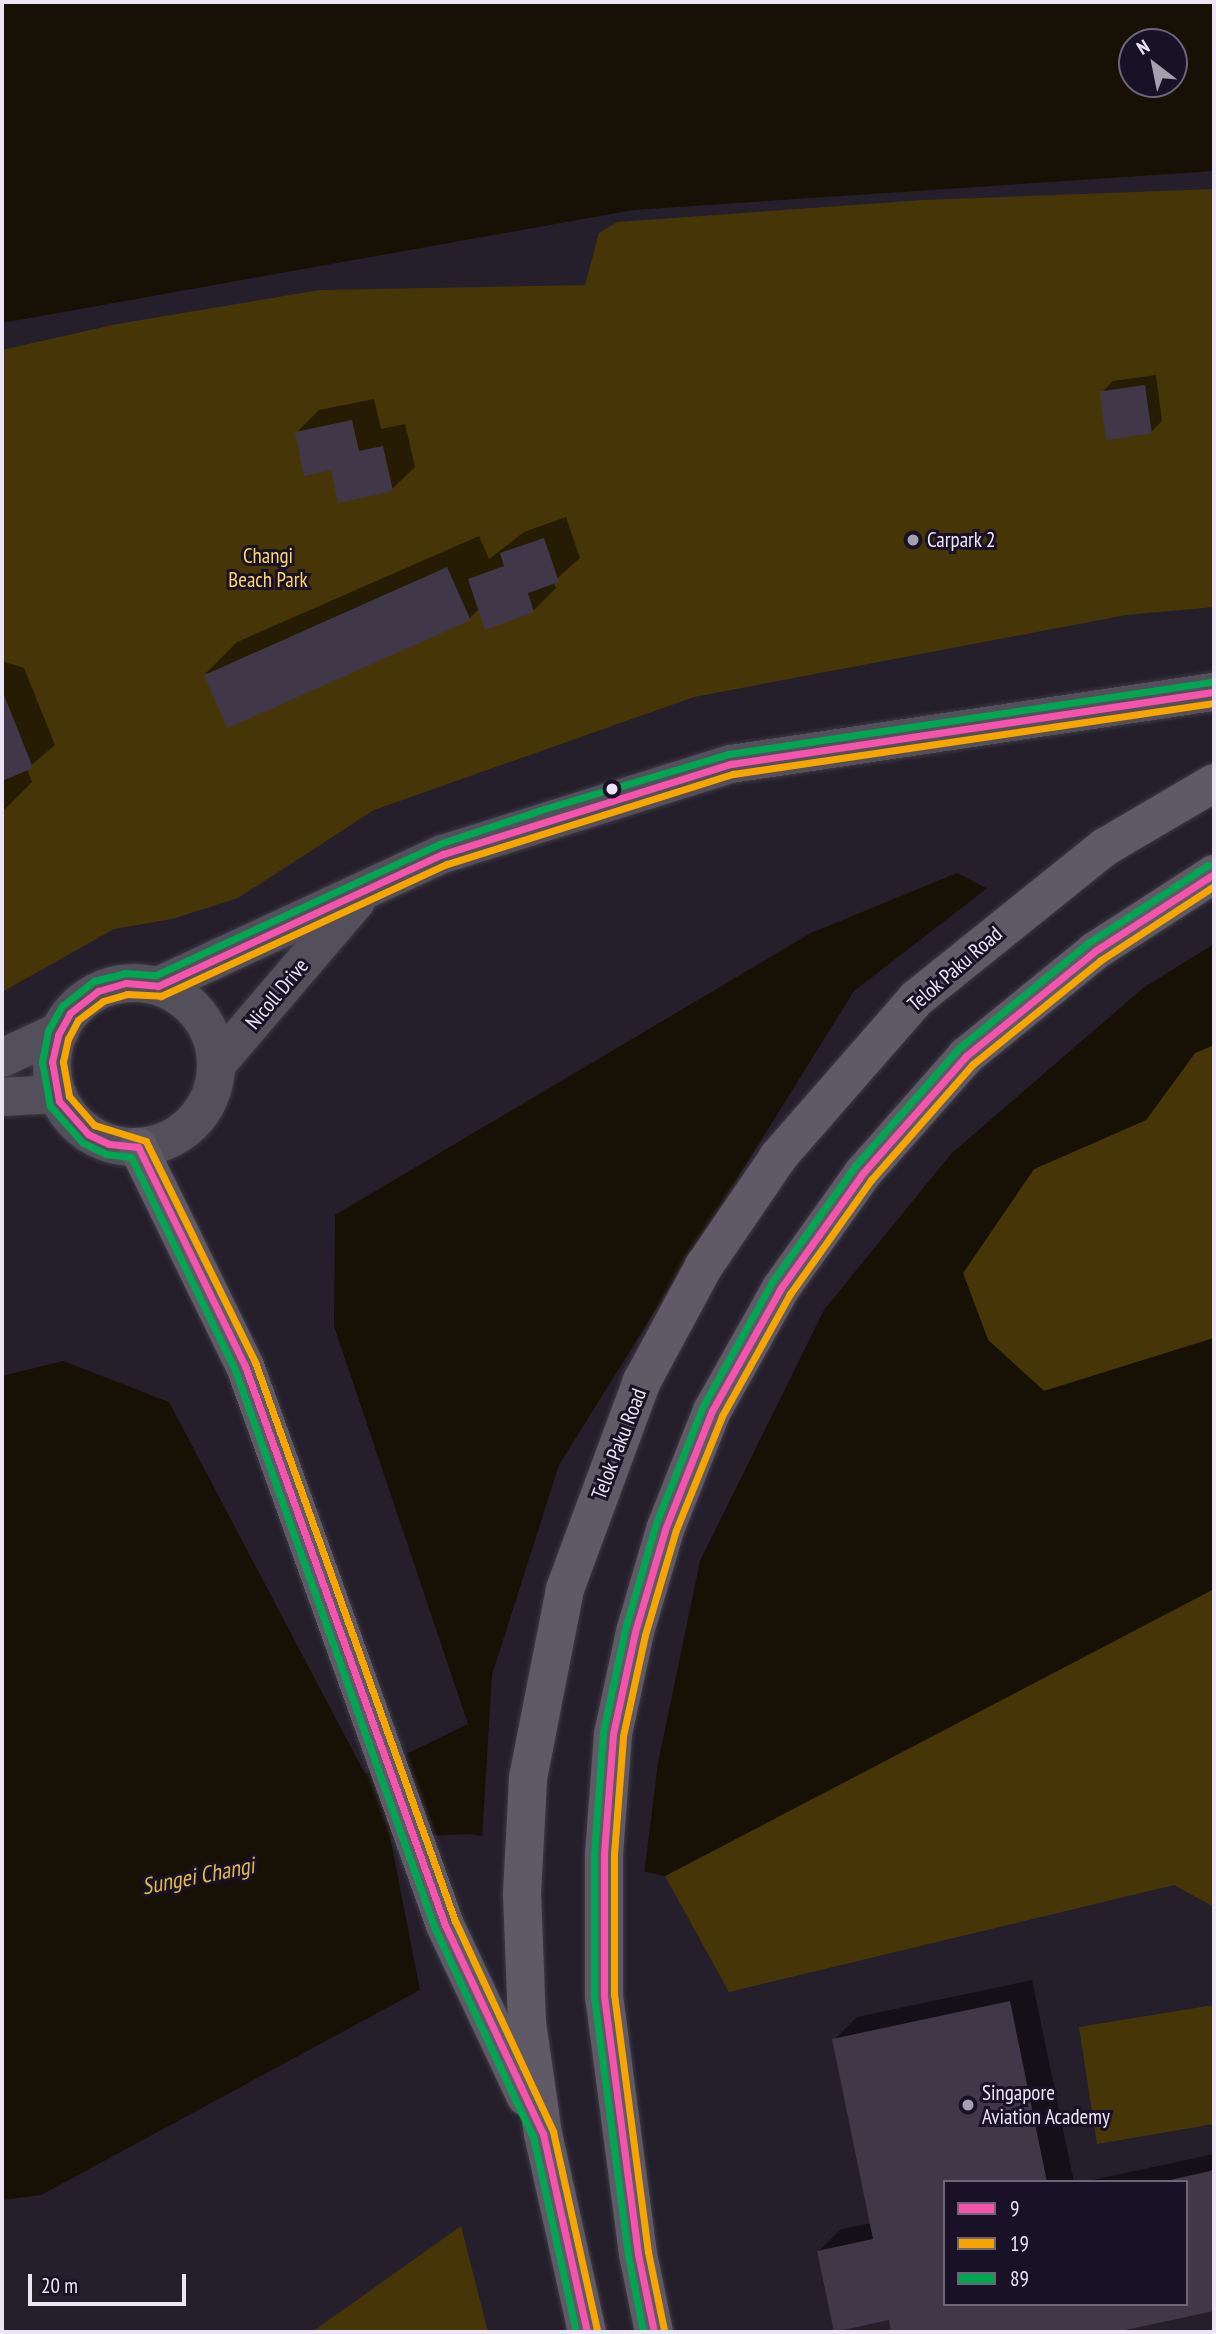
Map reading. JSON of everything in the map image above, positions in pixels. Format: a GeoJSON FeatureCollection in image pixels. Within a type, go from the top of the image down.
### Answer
{"type":"FeatureCollection","features":[{"type":"Feature","properties":{"kind":"main road","name":"Telok Paku Road"},"geometry":{"type":"LineString","coordinates":[[587,2332],[543,2134],[527,2023],[522,1894],[528,1779],[542,1692],[565,1589],[642,1381],[705,1266],[779,1156],[917,998],[1105,847],[1214,783]]}},
{"type":"Feature","properties":{"kind":"main road"},"geometry":{"type":"LineString","coordinates":[[654,2332],[638,2254],[604,1996],[604,1854],[613,1734],[635,1632],[666,1527],[712,1411],[782,1289],[863,1174],[966,1056],[1095,951],[1214,874]]}},
{"type":"Feature","properties":{"kind":"main road"},"geometry":{"type":"LineString","coordinates":[[138,1147],[245,1366],[389,1761],[444,1925],[543,2134]]}},
{"type":"Feature","properties":{"kind":"street","name":"Nicoll Drive"},"geometry":{"type":"LineString","coordinates":[[158,986],[456,849],[731,764],[1122,703],[1212,695]]}},
{"type":"Feature","properties":{"kind":"street","name":"Nicoll Drive"},"geometry":{"type":"LineString","coordinates":[[217,1064],[364,891]]}},
{"type":"Feature","properties":{"kind":"street","name":"Nicoll Drive"},"geometry":{"type":"LineString","coordinates":[[126,983],[158,986],[177,994],[201,1015],[213,1039],[217,1064],[211,1096],[191,1125],[166,1141],[138,1147],[109,1144],[88,1134],[69,1115],[57,1094],[52,1059],[60,1031],[73,1011],[98,991],[126,983]]}},
{"type":"Feature","properties":{"kind":"street","name":"Nicoll Drive"},"geometry":{"type":"LineString","coordinates":[[2,1058],[60,1031]]}},
{"type":"Feature","properties":{"kind":"street"},"geometry":{"type":"LineString","coordinates":[[2,1097],[57,1094]]}},
{"type":"Feature","properties":{"kind":"green space","name":"Changi Beach Park"},"geometry":{"type":"Polygon","coordinates":[[[1214,189],[1214,607],[1126,615],[694,697],[374,810],[238,898],[172,919],[114,929],[2,992],[2,350],[117,324],[320,290],[585,285],[599,233],[617,222],[924,200],[1214,189]]]}},
{"type":"Feature","properties":{"kind":"green space"},"geometry":{"type":"Polygon","coordinates":[[[1214,1045],[1214,1338],[1044,1391],[988,1340],[963,1273],[1034,1169],[1146,1120],[1195,1053],[1214,1045]]]}},
{"type":"Feature","properties":{"kind":"green space"},"geometry":{"type":"Polygon","coordinates":[[[1214,1589],[1214,1907],[1174,1885],[729,1992],[665,1876],[1214,1589]]]}},
{"type":"Feature","properties":{"kind":"green space"},"geometry":{"type":"Polygon","coordinates":[[[1214,2005],[1214,2124],[1097,2144],[1079,2027],[1214,2005]]]}},
{"type":"Feature","properties":{"kind":"green space"},"geometry":{"type":"Polygon","coordinates":[[[461,2226],[488,2332],[312,2332],[461,2226]]]}},
{"type":"Feature","properties":{"kind":"water"},"geometry":{"type":"Polygon","coordinates":[[[2,2],[1214,2],[1214,171],[633,210],[2,323],[2,2]]]}},
{"type":"Feature","properties":{"kind":"water","name":"Sungei Changi"},"geometry":{"type":"Polygon","coordinates":[[[957,873],[1154,974],[1214,929],[1214,1045],[1195,1053],[1146,1120],[1034,1169],[963,1273],[988,1340],[1044,1391],[1214,1338],[1214,1589],[665,1876],[472,1834],[390,1837],[420,1990],[41,2195],[2,2200],[2,1376],[63,1361],[169,1402],[365,1774],[468,1724],[334,1326],[335,1215],[811,933],[957,873]]]}},
{"type":"Feature","properties":{"kind":"pier"},"geometry":{"type":"Polygon","coordinates":[[[990,886],[1154,970],[1214,926],[1214,944],[1143,988],[951,1154],[824,1310],[700,1561],[658,1763],[644,1875],[482,1839],[492,1675],[559,1465],[854,991],[990,886]]]}},
{"type":"Feature","properties":{"kind":"building"},"geometry":{"type":"Polygon","coordinates":[[[1145,385],[1152,434],[1106,440],[1099,391],[1145,385]]]}},
{"type":"Feature","properties":{"kind":"building"},"geometry":{"type":"Polygon","coordinates":[[[352,420],[359,451],[383,446],[393,491],[338,503],[331,470],[304,476],[295,432],[352,420]]]}},
{"type":"Feature","properties":{"kind":"building"},"geometry":{"type":"Polygon","coordinates":[[[544,538],[559,582],[528,593],[534,612],[485,630],[468,579],[504,566],[500,553],[544,538]]]}},
{"type":"Feature","properties":{"kind":"building"},"geometry":{"type":"Polygon","coordinates":[[[447,567],[471,620],[228,728],[204,675],[447,567]]]}},
{"type":"Feature","properties":{"kind":"building"},"geometry":{"type":"Polygon","coordinates":[[[2,690],[33,768],[2,781],[2,690]]]}},
{"type":"Feature","properties":{"kind":"building"},"geometry":{"type":"Polygon","coordinates":[[[1010,2001],[1047,2180],[943,2180],[943,2306],[1188,2306],[1188,2180],[1170,2180],[1214,2170],[1214,2311],[1116,2332],[891,2332],[889,2320],[834,2332],[817,2251],[873,2239],[832,2039],[1010,2001]]]}},
{"type":"Feature","properties":{"kind":"transit line","name":"89"},"geometry":{"type":"LineString","coordinates":[[576,2332],[533,2137],[435,1929],[235,1370],[131,1157],[106,1154],[83,1143],[50,1106],[42,1062],[48,1031],[62,1006],[94,981],[125,973],[156,975],[439,844],[544,809],[729,754],[1212,682]]}},
{"type":"Feature","properties":{"kind":"transit line","name":"9"},"geometry":{"type":"LineString","coordinates":[[587,2332],[543,2134],[445,1925],[245,1366],[138,1147],[109,1144],[88,1134],[59,1101],[52,1062],[58,1035],[70,1013],[98,991],[126,983],[158,986],[443,854],[731,764],[1214,692]]}},
{"type":"Feature","properties":{"kind":"transit line","name":"19"},"geometry":{"type":"LineString","coordinates":[[597,2330],[553,2131],[455,1921],[255,1362],[146,1141],[94,1125],[69,1096],[63,1062],[68,1039],[78,1020],[103,1001],[127,994],[161,996],[447,864],[733,774],[1214,703]]}},
{"type":"Feature","properties":{"kind":"transit line","name":"89"},"geometry":{"type":"LineString","coordinates":[[643,2332],[628,2255],[594,1997],[594,1854],[603,1732],[625,1629],[656,1523],[703,1406],[772,1282],[855,1166],[959,1048],[1088,943],[1208,865]]}},
{"type":"Feature","properties":{"kind":"transit line","name":"9"},"geometry":{"type":"LineString","coordinates":[[654,2332],[638,2254],[604,1996],[604,1854],[613,1734],[635,1632],[666,1527],[712,1411],[781,1288],[863,1173],[966,1056],[1095,951],[1214,874]]}},
{"type":"Feature","properties":{"kind":"transit line","name":"19"},"geometry":{"type":"LineString","coordinates":[[664,2330],[648,2252],[614,1995],[614,1854],[623,1736],[645,1635],[676,1530],[722,1416],[790,1294],[871,1180],[973,1064],[1101,960],[1214,886]]}},
{"type":"Feature","properties":{"kind":"place","name":"Carpark 2"},"geometry":{"type":"Point","coordinates":[913,540]}},
{"type":"Feature","properties":{"kind":"place","name":"Singapore Aviation Academy"},"geometry":{"type":"Point","coordinates":[968,2105]}}]}
